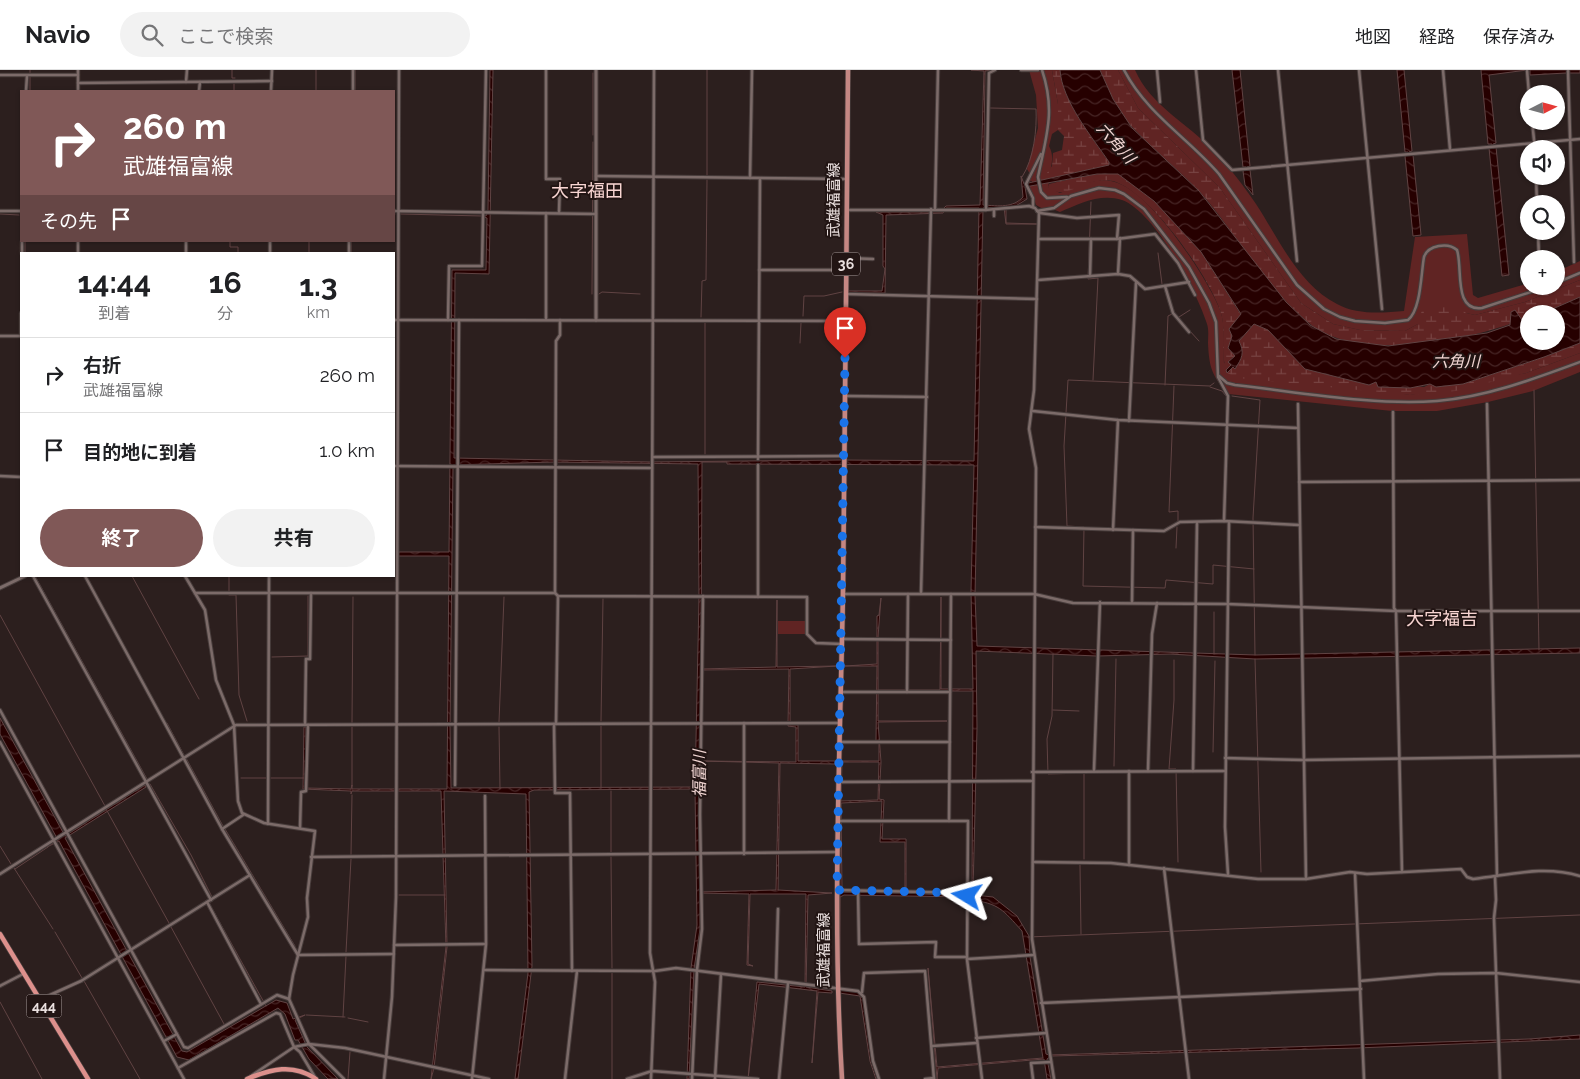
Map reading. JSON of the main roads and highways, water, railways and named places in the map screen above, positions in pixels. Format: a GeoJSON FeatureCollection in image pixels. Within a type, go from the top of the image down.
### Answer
{"type":"FeatureCollection","features":[{"type":"Feature","properties":{"kind":"highway","name":"444"},"geometry":{"type":"LineString","coordinates":[[0,934],[88,1079]]}},
{"type":"Feature","properties":{"kind":"highway"},"geometry":{"type":"LineString","coordinates":[[247,1079],[267,1071],[288,1068],[298,1070],[316,1079]]}},
{"type":"Feature","properties":{"kind":"main road","name":"武雄福富線"},"geometry":{"type":"LineString","coordinates":[[842,1079],[837,852],[840,821],[839,722],[843,594],[848,70]]}},
{"type":"Feature","properties":{"kind":"water"},"geometry":{"type":"Polygon","coordinates":[[[490,70],[493,70],[489,274],[455,273],[454,458],[651,462],[974,461],[979,208],[946,208],[943,213],[886,215],[885,293],[848,293],[848,291],[882,291],[885,269],[883,266],[883,215],[876,212],[940,212],[946,206],[980,205],[984,71],[971,70],[993,70],[985,71],[983,205],[1005,206],[1019,201],[1023,197],[1021,176],[1024,184],[1109,165],[1109,162],[1072,106],[1062,82],[1060,70],[1100,70],[1113,99],[1132,128],[1199,191],[1286,302],[1310,325],[1336,339],[1388,346],[1487,333],[1510,325],[1511,312],[1515,310],[1520,317],[1520,350],[1562,350],[1463,384],[1436,387],[1430,384],[1410,388],[1378,387],[1376,382],[1369,385],[1305,369],[1268,330],[1254,324],[1239,341],[1242,355],[1239,362],[1235,369],[1233,367],[1227,373],[1226,370],[1231,365],[1228,362],[1235,356],[1228,348],[1232,336],[1229,329],[1241,314],[1201,252],[1154,201],[1118,174],[1097,174],[1025,187],[1027,199],[1014,207],[1006,208],[1006,223],[1037,224],[1006,224],[1004,207],[983,208],[975,596],[977,646],[1256,655],[1580,648],[1580,653],[1255,659],[1170,654],[1097,656],[976,651],[977,728],[973,892],[974,895],[993,897],[1017,916],[1029,936],[1030,957],[1046,1054],[1049,1055],[1529,1039],[1580,1035],[1580,1039],[1357,1048],[1051,1056],[1047,1059],[1051,1079],[1047,1079],[1044,1059],[938,1068],[937,1079],[928,968],[937,1067],[1043,1058],[1022,931],[1000,909],[988,903],[970,900],[969,897],[844,895],[840,897],[840,990],[858,992],[863,999],[872,1060],[878,1079],[876,1079],[870,1061],[860,996],[839,993],[841,761],[879,761],[879,743],[876,740],[877,666],[845,666],[877,664],[877,616],[879,615],[881,598],[878,637],[878,690],[940,690],[941,597],[941,689],[973,689],[971,591],[974,465],[727,464],[727,462],[702,462],[701,669],[776,667],[777,600],[777,667],[837,666],[790,669],[790,725],[798,725],[798,761],[835,761],[835,764],[780,763],[778,890],[832,893],[808,895],[806,987],[832,991],[832,993],[818,992],[812,1063],[817,991],[759,984],[748,1079],[757,982],[805,987],[806,894],[750,894],[748,964],[753,966],[747,965],[749,894],[700,893],[700,929],[694,969],[689,1079],[687,1079],[691,968],[697,925],[695,789],[534,790],[529,792],[532,966],[518,1079],[515,1079],[528,973],[526,794],[444,791],[447,947],[434,1068],[431,1079],[446,947],[441,791],[352,791],[351,794],[351,791],[303,789],[304,727],[306,727],[305,788],[351,789],[352,785],[352,789],[447,789],[449,556],[395,556],[395,552],[449,552],[452,270],[486,270],[487,218],[481,216],[486,216],[488,211],[490,70]],[[553,462],[453,465],[451,788],[695,787],[699,598],[698,464],[553,462]],[[789,669],[701,670],[700,761],[702,761],[699,762],[700,892],[776,890],[779,763],[703,761],[796,762],[796,727],[788,726],[789,669]],[[878,691],[878,721],[947,721],[878,722],[881,762],[879,799],[884,800],[882,839],[906,839],[906,893],[970,896],[972,892],[973,691],[878,691]],[[842,762],[841,801],[878,800],[879,762],[842,762]],[[882,801],[841,803],[842,892],[905,893],[905,842],[880,842],[882,801]]]}},
{"type":"Feature","properties":{"kind":"water"},"geometry":{"type":"Polygon","coordinates":[[[1232,70],[1240,70],[1250,166],[1247,167],[1247,170],[1250,170],[1253,195],[1245,185],[1243,171],[1246,170],[1246,167],[1243,167],[1232,70]]]}},
{"type":"Feature","properties":{"kind":"water"},"geometry":{"type":"Polygon","coordinates":[[[1397,70],[1404,70],[1412,151],[1409,152],[1410,155],[1413,155],[1421,235],[1413,236],[1405,156],[1408,155],[1408,152],[1405,152],[1397,70]]]}},
{"type":"Feature","properties":{"kind":"water"},"geometry":{"type":"Polygon","coordinates":[[[1481,70],[1527,70],[1489,75],[1496,143],[1493,144],[1493,148],[1496,147],[1509,275],[1502,276],[1489,148],[1492,148],[1492,144],[1488,144],[1481,70]]]}},
{"type":"Feature","properties":{"kind":"water"},"geometry":{"type":"Polygon","coordinates":[[[1530,70],[1569,70],[1566,73],[1530,75],[1530,70]]]}},
{"type":"Feature","properties":{"kind":"water"},"geometry":{"type":"Polygon","coordinates":[[[1569,70],[1580,70],[1580,73],[1569,73],[1569,70]]]}},
{"type":"Feature","properties":{"kind":"water"},"geometry":{"type":"Polygon","coordinates":[[[1580,297],[1580,343],[1565,349],[1565,305],[1562,305],[1580,297]]]}},
{"type":"Feature","properties":{"kind":"water"},"geometry":{"type":"Polygon","coordinates":[[[0,718],[65,836],[145,785],[146,787],[65,838],[182,1051],[187,1052],[276,1000],[287,1003],[293,1019],[305,1015],[295,1020],[307,1047],[338,1079],[328,1079],[309,1059],[298,1040],[295,1040],[285,1014],[278,1008],[189,1060],[177,1057],[59,841],[47,847],[58,840],[0,734],[0,718]]]}},
{"type":"Feature","properties":{"kind":"waterway"},"geometry":{"type":"LineString","coordinates":[[30,70],[30,90]]}},
{"type":"Feature","properties":{"kind":"waterway"},"geometry":{"type":"LineString","coordinates":[[232,70],[232,78],[235,78]]}},
{"type":"Feature","properties":{"kind":"waterway"},"geometry":{"type":"LineString","coordinates":[[316,70],[316,90]]}},
{"type":"Feature","properties":{"kind":"waterway"},"geometry":{"type":"LineString","coordinates":[[355,70],[355,90]]}},
{"type":"Feature","properties":{"kind":"waterway"},"geometry":{"type":"LineString","coordinates":[[707,70],[707,176]]}},
{"type":"Feature","properties":{"kind":"waterway"},"geometry":{"type":"LineString","coordinates":[[593,73],[593,135]]}},
{"type":"Feature","properties":{"kind":"waterway"},"geometry":{"type":"LineString","coordinates":[[234,84],[234,90]]}},
{"type":"Feature","properties":{"kind":"waterway"},"geometry":{"type":"LineString","coordinates":[[990,108],[1036,109],[1034,144],[1022,177]]}},
{"type":"Feature","properties":{"kind":"waterway"},"geometry":{"type":"LineString","coordinates":[[592,294],[593,142]]}},
{"type":"Feature","properties":{"kind":"waterway"},"geometry":{"type":"LineString","coordinates":[[701,317],[702,281],[706,280],[707,180]]}},
{"type":"Feature","properties":{"kind":"waterway"},"geometry":{"type":"LineString","coordinates":[[1091,202],[1088,279],[1098,278],[1093,380]]}},
{"type":"Feature","properties":{"kind":"waterway"},"geometry":{"type":"LineString","coordinates":[[0,214],[19,215]]}},
{"type":"Feature","properties":{"kind":"waterway"},"geometry":{"type":"LineString","coordinates":[[400,214],[482,216]]}},
{"type":"Feature","properties":{"kind":"waterway"},"geometry":{"type":"LineString","coordinates":[[25,242],[25,252]]}},
{"type":"Feature","properties":{"kind":"waterway"},"geometry":{"type":"LineString","coordinates":[[230,242],[230,247],[238,247],[238,252]]}},
{"type":"Feature","properties":{"kind":"waterway"},"geometry":{"type":"LineString","coordinates":[[309,242],[309,252]]}},
{"type":"Feature","properties":{"kind":"waterway"},"geometry":{"type":"LineString","coordinates":[[351,242],[351,252]]}},
{"type":"Feature","properties":{"kind":"waterway"},"geometry":{"type":"LineString","coordinates":[[1158,253],[1162,284]]}},
{"type":"Feature","properties":{"kind":"waterway"},"geometry":{"type":"LineString","coordinates":[[1127,276],[1143,289]]}},
{"type":"Feature","properties":{"kind":"waterway"},"geometry":{"type":"LineString","coordinates":[[1147,290],[1164,287],[1172,314],[1168,316],[1165,385]]}},
{"type":"Feature","properties":{"kind":"waterway"},"geometry":{"type":"LineString","coordinates":[[599,294],[602,292],[640,294]]}},
{"type":"Feature","properties":{"kind":"waterway"},"geometry":{"type":"LineString","coordinates":[[803,316],[804,296],[824,296],[842,292]]}},
{"type":"Feature","properties":{"kind":"waterway"},"geometry":{"type":"LineString","coordinates":[[1179,317],[1190,310]]}},
{"type":"Feature","properties":{"kind":"waterway"},"geometry":{"type":"LineString","coordinates":[[1178,318],[1199,341]]}},
{"type":"Feature","properties":{"kind":"waterway"},"geometry":{"type":"LineString","coordinates":[[705,323],[705,454]]}},
{"type":"Feature","properties":{"kind":"waterway"},"geometry":{"type":"LineString","coordinates":[[800,343],[801,323]]}},
{"type":"Feature","properties":{"kind":"waterway"},"geometry":{"type":"LineString","coordinates":[[1214,383],[1210,386],[1068,380],[1064,446],[1067,526],[1084,527],[1083,586],[1165,588],[1166,580],[1213,584],[1213,565],[1254,569]]}},
{"type":"Feature","properties":{"kind":"waterway"},"geometry":{"type":"LineString","coordinates":[[1174,386],[1169,512],[1178,511],[1178,521]]}},
{"type":"Feature","properties":{"kind":"waterway"},"geometry":{"type":"LineString","coordinates":[[1210,387],[1222,391],[1226,396]]}},
{"type":"Feature","properties":{"kind":"waterway"},"geometry":{"type":"LineString","coordinates":[[1534,390],[1539,650]]}},
{"type":"Feature","properties":{"kind":"waterway"},"geometry":{"type":"LineString","coordinates":[[1232,396],[1260,400],[1253,518],[1255,655]]}},
{"type":"Feature","properties":{"kind":"waterway"},"geometry":{"type":"LineString","coordinates":[[1176,548],[1177,527]]}},
{"type":"Feature","properties":{"kind":"waterway"},"geometry":{"type":"LineString","coordinates":[[36,577],[147,779]]}},
{"type":"Feature","properties":{"kind":"waterway"},"geometry":{"type":"LineString","coordinates":[[133,577],[199,699]]}},
{"type":"Feature","properties":{"kind":"waterway"},"geometry":{"type":"LineString","coordinates":[[229,577],[229,591]]}},
{"type":"Feature","properties":{"kind":"waterway"},"geometry":{"type":"LineString","coordinates":[[229,595],[236,595],[239,695],[247,721]]}},
{"type":"Feature","properties":{"kind":"waterway"},"geometry":{"type":"LineString","coordinates":[[272,657],[308,656],[308,596]]}},
{"type":"Feature","properties":{"kind":"waterway"},"geometry":{"type":"LineString","coordinates":[[352,723],[353,597]]}},
{"type":"Feature","properties":{"kind":"waterway"},"geometry":{"type":"LineString","coordinates":[[499,722],[504,597]]}},
{"type":"Feature","properties":{"kind":"waterway"},"geometry":{"type":"LineString","coordinates":[[601,721],[603,599]]}},
{"type":"Feature","properties":{"kind":"waterway"},"geometry":{"type":"LineString","coordinates":[[1214,612],[1214,654]]}},
{"type":"Feature","properties":{"kind":"waterway"},"geometry":{"type":"LineString","coordinates":[[0,615],[105,806]]}},
{"type":"Feature","properties":{"kind":"waterway"},"geometry":{"type":"LineString","coordinates":[[1053,654],[1052,716],[1047,739],[1048,774],[1084,773],[1084,859]]}},
{"type":"Feature","properties":{"kind":"waterway"},"geometry":{"type":"LineString","coordinates":[[1114,766],[1116,659]]}},
{"type":"Feature","properties":{"kind":"waterway"},"geometry":{"type":"LineString","coordinates":[[1255,659],[1261,872]]}},
{"type":"Feature","properties":{"kind":"waterway"},"geometry":{"type":"LineString","coordinates":[[1174,660],[1174,700],[1169,769],[1176,769],[1178,862]]}},
{"type":"Feature","properties":{"kind":"waterway"},"geometry":{"type":"LineString","coordinates":[[1213,752],[1215,661]]}},
{"type":"Feature","properties":{"kind":"waterway"},"geometry":{"type":"LineString","coordinates":[[1053,710],[1079,711]]}},
{"type":"Feature","properties":{"kind":"waterway"},"geometry":{"type":"LineString","coordinates":[[167,723],[184,755]]}},
{"type":"Feature","properties":{"kind":"waterway"},"geometry":{"type":"LineString","coordinates":[[601,726],[601,788]]}},
{"type":"Feature","properties":{"kind":"waterway"},"geometry":{"type":"LineString","coordinates":[[352,727],[352,786]]}},
{"type":"Feature","properties":{"kind":"waterway"},"geometry":{"type":"LineString","coordinates":[[499,727],[500,789]]}},
{"type":"Feature","properties":{"kind":"waterway"},"geometry":{"type":"LineString","coordinates":[[186,758],[223,826]]}},
{"type":"Feature","properties":{"kind":"waterway"},"geometry":{"type":"LineString","coordinates":[[241,778],[267,778]]}},
{"type":"Feature","properties":{"kind":"waterway"},"geometry":{"type":"LineString","coordinates":[[271,778],[304,778]]}},
{"type":"Feature","properties":{"kind":"waterway"},"geometry":{"type":"LineString","coordinates":[[150,784],[191,855],[212,897]]}},
{"type":"Feature","properties":{"kind":"waterway"},"geometry":{"type":"LineString","coordinates":[[611,791],[611,852]]}},
{"type":"Feature","properties":{"kind":"waterway"},"geometry":{"type":"LineString","coordinates":[[351,855],[352,795]]}},
{"type":"Feature","properties":{"kind":"waterway"},"geometry":{"type":"LineString","coordinates":[[106,809],[169,923]]}},
{"type":"Feature","properties":{"kind":"waterway"},"geometry":{"type":"LineString","coordinates":[[225,829],[295,946]]}},
{"type":"Feature","properties":{"kind":"waterway"},"geometry":{"type":"LineString","coordinates":[[0,846],[11,864]]}},
{"type":"Feature","properties":{"kind":"waterway"},"geometry":{"type":"LineString","coordinates":[[15,869],[48,847]]}},
{"type":"Feature","properties":{"kind":"waterway"},"geometry":{"type":"LineString","coordinates":[[611,857],[612,968]]}},
{"type":"Feature","properties":{"kind":"waterway"},"geometry":{"type":"LineString","coordinates":[[346,952],[351,859]]}},
{"type":"Feature","properties":{"kind":"waterway"},"geometry":{"type":"LineString","coordinates":[[1080,865],[1081,934]]}},
{"type":"Feature","properties":{"kind":"waterway"},"geometry":{"type":"LineString","coordinates":[[14,868],[53,929]]}},
{"type":"Feature","properties":{"kind":"waterway"},"geometry":{"type":"LineString","coordinates":[[399,895],[445,895]]}},
{"type":"Feature","properties":{"kind":"waterway"},"geometry":{"type":"LineString","coordinates":[[213,900],[209,903],[266,1006]]}},
{"type":"Feature","properties":{"kind":"waterway"},"geometry":{"type":"LineString","coordinates":[[1028,937],[1580,915]]}},
{"type":"Feature","properties":{"kind":"waterway"},"geometry":{"type":"LineString","coordinates":[[171,927],[224,1024]]}},
{"type":"Feature","properties":{"kind":"waterway"},"geometry":{"type":"LineString","coordinates":[[55,932],[82,978]]}},
{"type":"Feature","properties":{"kind":"waterway"},"geometry":{"type":"LineString","coordinates":[[343,1017],[346,956]]}},
{"type":"Feature","properties":{"kind":"waterway"},"geometry":{"type":"LineString","coordinates":[[612,973],[612,1079]]}},
{"type":"Feature","properties":{"kind":"waterway"},"geometry":{"type":"LineString","coordinates":[[84,981],[140,1079]]}},
{"type":"Feature","properties":{"kind":"waterway"},"geometry":{"type":"LineString","coordinates":[[0,1002],[42,1079]]}},
{"type":"Feature","properties":{"kind":"waterway"},"geometry":{"type":"LineString","coordinates":[[306,1015],[345,1017]]}},
{"type":"Feature","properties":{"kind":"waterway"},"geometry":{"type":"LineString","coordinates":[[348,1018],[368,1022]]}},
{"type":"Feature","properties":{"kind":"waterway"},"geometry":{"type":"LineString","coordinates":[[348,1079],[350,1052]]}},
{"type":"Feature","properties":{"kind":"district","name":"大字福田"},"geometry":{"type":"Point","coordinates":[587,190]}},
{"type":"Feature","properties":{"kind":"district","name":"大字福吉"},"geometry":{"type":"Point","coordinates":[1442,618]}},
{"type":"Feature","properties":{"kind":"water label","name":"六角川"},"geometry":{"type":"Point","coordinates":[1116,143]}},
{"type":"Feature","properties":{"kind":"water label","name":"六角川"},"geometry":{"type":"Point","coordinates":[1456,361]}},
{"type":"Feature","properties":{"kind":"water label","name":"福富川"},"geometry":{"type":"Point","coordinates":[699,774]}}]}
